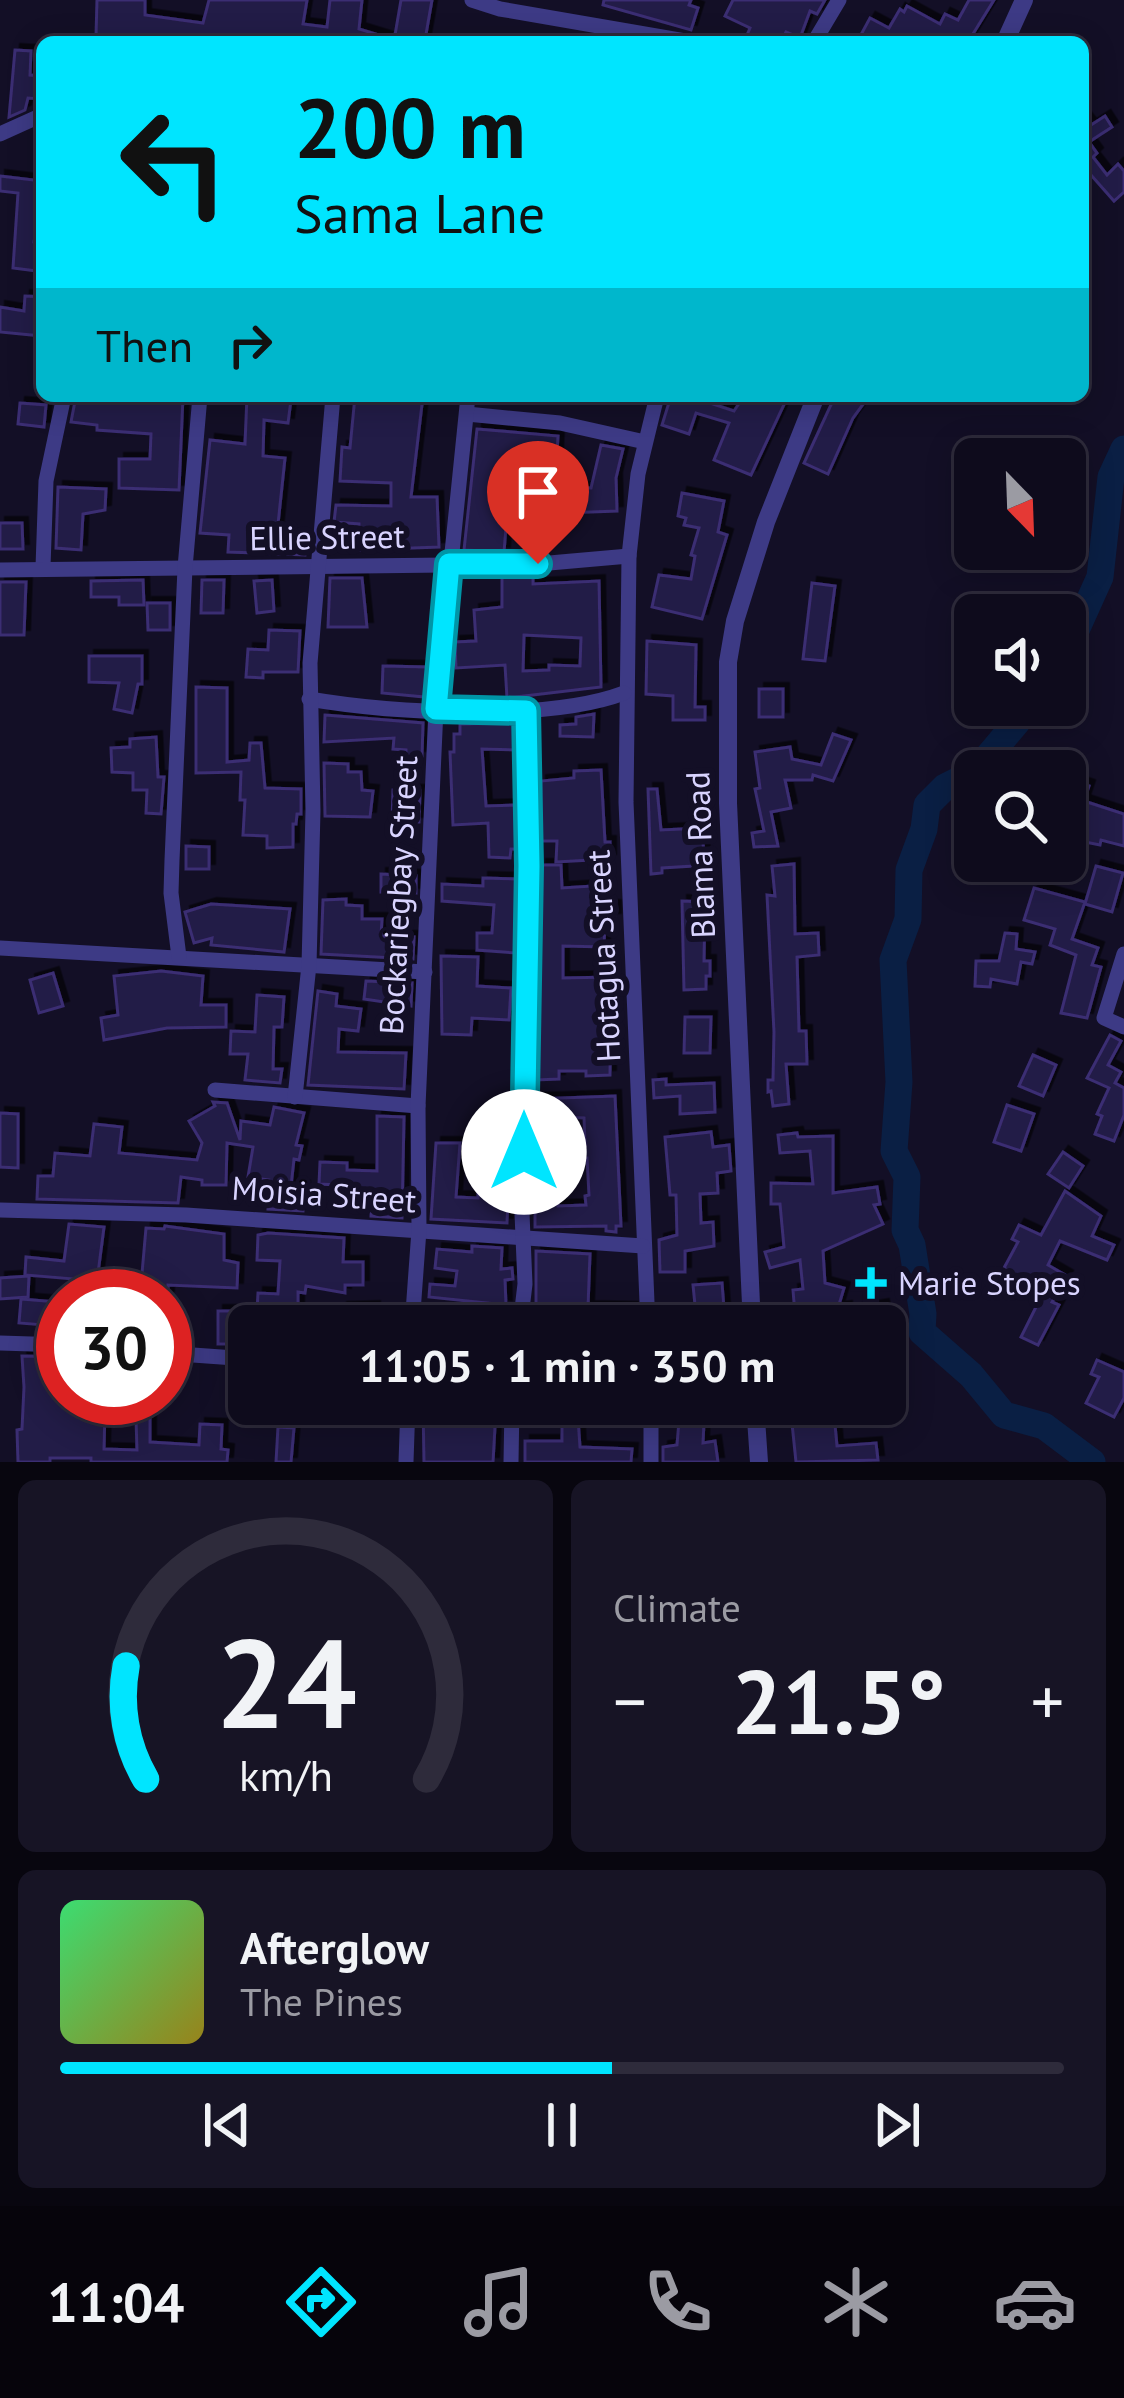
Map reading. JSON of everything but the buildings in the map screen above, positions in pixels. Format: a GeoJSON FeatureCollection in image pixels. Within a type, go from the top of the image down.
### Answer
{"type":"FeatureCollection","features":[{"type":"Feature","properties":{"kind":"street"},"geometry":{"type":"LineString","coordinates":[[472,0],[656,36]]}},
{"type":"Feature","properties":{"kind":"street"},"geometry":{"type":"LineString","coordinates":[[818,36],[839,0]]}},
{"type":"Feature","properties":{"kind":"street"},"geometry":{"type":"LineString","coordinates":[[1008,36],[1024,0]]}},
{"type":"Feature","properties":{"kind":"street"},"geometry":{"type":"LineString","coordinates":[[0,134],[36,118]]}},
{"type":"Feature","properties":{"kind":"street"},"geometry":{"type":"LineString","coordinates":[[43,567],[46,481],[63,402]]}},
{"type":"Feature","properties":{"kind":"street"},"geometry":{"type":"LineString","coordinates":[[179,957],[171,893],[185,568],[199,402]]}},
{"type":"Feature","properties":{"kind":"street"},"geometry":{"type":"LineString","coordinates":[[295,1096],[309,965],[313,811],[309,699],[316,568],[332,402]]}},
{"type":"Feature","properties":{"kind":"street","name":"Bockariegbay Street"},"geometry":{"type":"LineString","coordinates":[[414,1305],[436,709],[468,402]]}},
{"type":"Feature","properties":{"kind":"street"},"geometry":{"type":"LineString","coordinates":[[628,556],[655,402]]}},
{"type":"Feature","properties":{"kind":"street","name":"Blama Road"},"geometry":{"type":"LineString","coordinates":[[751,1305],[728,803],[728,662],[756,550],[814,402]]}},
{"type":"Feature","properties":{"kind":"street"},"geometry":{"type":"LineString","coordinates":[[467,414],[560,423],[645,442]]}},
{"type":"Feature","properties":{"kind":"street","name":"Ellie Street"},"geometry":{"type":"LineString","coordinates":[[0,570],[538,564],[628,556]]}},
{"type":"Feature","properties":{"kind":"street","name":"Hotagua Street"},"geometry":{"type":"LineString","coordinates":[[628,556],[624,693],[646,1305]]}},
{"type":"Feature","properties":{"kind":"street"},"geometry":{"type":"LineString","coordinates":[[309,699],[362,708],[526,711],[600,702],[624,693]]}},
{"type":"Feature","properties":{"kind":"street"},"geometry":{"type":"LineString","coordinates":[[521,1305],[529,857],[526,711]]}},
{"type":"Feature","properties":{"kind":"street"},"geometry":{"type":"LineString","coordinates":[[0,948],[425,972]]}},
{"type":"Feature","properties":{"kind":"street"},"geometry":{"type":"LineString","coordinates":[[1124,955],[1104,1018],[1124,1027]]}},
{"type":"Feature","properties":{"kind":"street"},"geometry":{"type":"LineString","coordinates":[[215,1090],[418,1106]]}},
{"type":"Feature","properties":{"kind":"street","name":"Moisia Street"},"geometry":{"type":"LineString","coordinates":[[0,1210],[186,1214],[643,1246]]}},
{"type":"Feature","properties":{"kind":"street"},"geometry":{"type":"LineString","coordinates":[[0,1342],[36,1344]]}},
{"type":"Feature","properties":{"kind":"street"},"geometry":{"type":"LineString","coordinates":[[192,1355],[228,1358]]}},
{"type":"Feature","properties":{"kind":"street"},"geometry":{"type":"LineString","coordinates":[[406,1462],[407,1425]]}},
{"type":"Feature","properties":{"kind":"street"},"geometry":{"type":"LineString","coordinates":[[511,1462],[512,1425]]}},
{"type":"Feature","properties":{"kind":"street"},"geometry":{"type":"LineString","coordinates":[[651,1425],[651,1462]]}},
{"type":"Feature","properties":{"kind":"street"},"geometry":{"type":"LineString","coordinates":[[756,1425],[759,1462]]}},
{"type":"Feature","properties":{"kind":"waterway"},"geometry":{"type":"LineString","coordinates":[[1086,608],[1100,577],[1111,477],[1124,449]]}},
{"type":"Feature","properties":{"kind":"waterway"},"geometry":{"type":"LineString","coordinates":[[994,750],[1014,726]]}},
{"type":"Feature","properties":{"kind":"waterway"},"geometry":{"type":"LineString","coordinates":[[954,782],[927,805],[909,870],[908,919],[893,960],[899,1082],[894,1151],[907,1177],[905,1230],[912,1245],[922,1332],[971,1375],[1004,1415],[1044,1426],[1092,1462]]}},
{"type":"Feature","properties":{"kind":"place","name":"Marie Stopes"},"geometry":{"type":"Point","coordinates":[871,1283]}},
{"type":"Feature","properties":{"kind":"route"},"geometry":{"type":"LineString","coordinates":[[524,1152],[529,866],[526,711],[436,709],[449,564],[538,564]]}}]}
